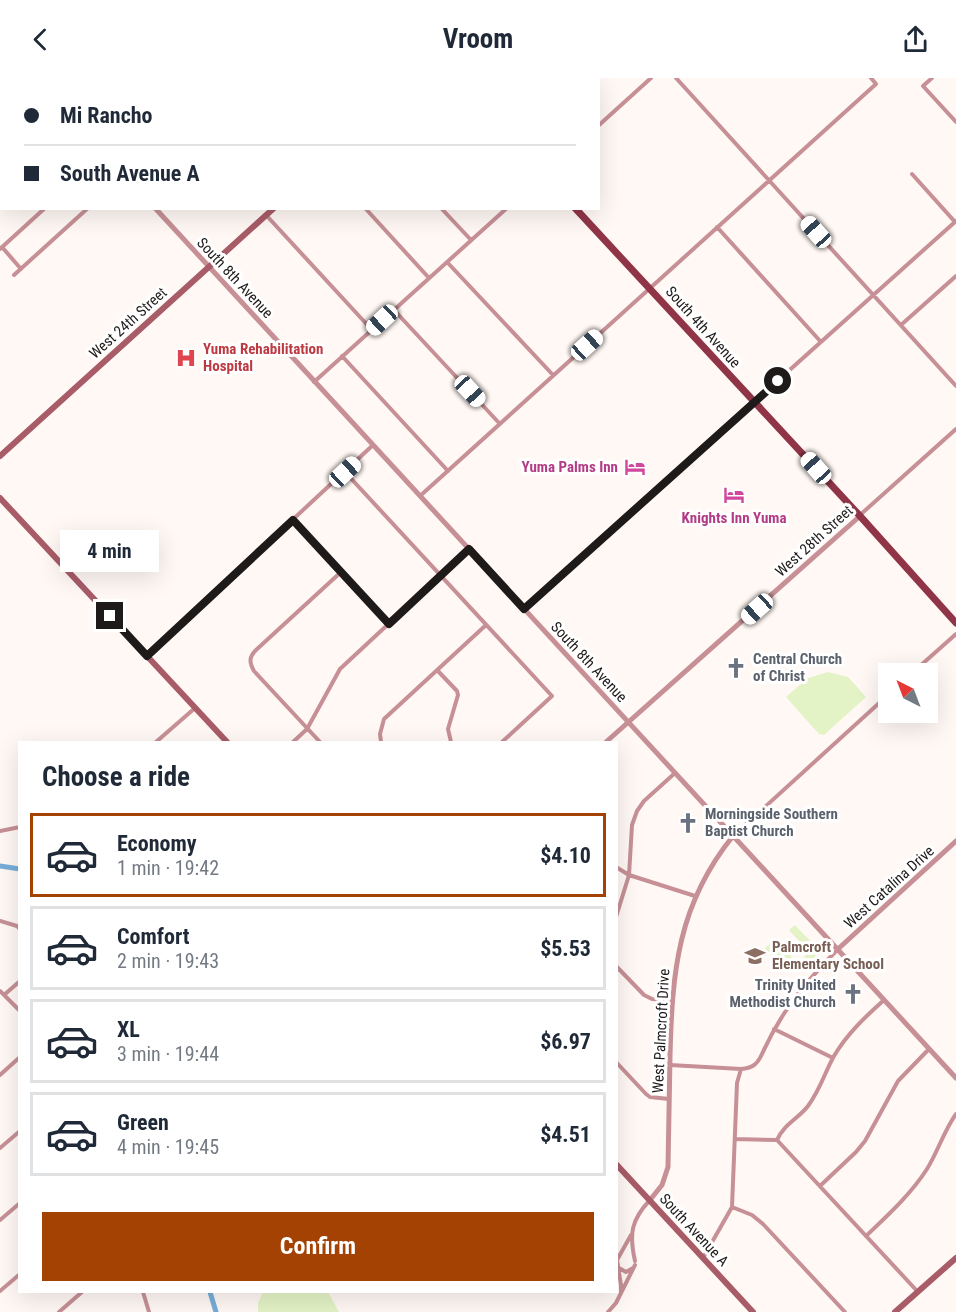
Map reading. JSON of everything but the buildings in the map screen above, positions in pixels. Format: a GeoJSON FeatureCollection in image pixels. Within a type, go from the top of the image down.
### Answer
{"type":"FeatureCollection","features":[{"type":"Feature","properties":{"kind":"main road","name":"West 24th Street"},"geometry":{"type":"LineString","coordinates":[[0,456],[272,210]]}},
{"type":"Feature","properties":{"kind":"main road","name":"South 4th Avenue"},"geometry":{"type":"LineString","coordinates":[[577,210],[956,623]]}},
{"type":"Feature","properties":{"kind":"main road"},"geometry":{"type":"LineString","coordinates":[[0,498],[226,741]]}},
{"type":"Feature","properties":{"kind":"main road","name":"South Avenue A"},"geometry":{"type":"LineString","coordinates":[[618,1166],[753,1312]]}},
{"type":"Feature","properties":{"kind":"main road"},"geometry":{"type":"LineString","coordinates":[[895,1312],[956,1258]]}},
{"type":"Feature","properties":{"kind":"street"},"geometry":{"type":"LineString","coordinates":[[600,124],[651,78]]}},
{"type":"Feature","properties":{"kind":"street"},"geometry":{"type":"LineString","coordinates":[[676,78],[956,386]]}},
{"type":"Feature","properties":{"kind":"street"},"geometry":{"type":"LineString","coordinates":[[420,496],[876,84],[871,78]]}},
{"type":"Feature","properties":{"kind":"street"},"geometry":{"type":"LineString","coordinates":[[932,78],[923,86],[956,122]]}},
{"type":"Feature","properties":{"kind":"street"},"geometry":{"type":"LineString","coordinates":[[524,609],[955,221],[912,174]]}},
{"type":"Feature","properties":{"kind":"street"},"geometry":{"type":"LineString","coordinates":[[21,268],[1,248],[43,210]]}},
{"type":"Feature","properties":{"kind":"street"},"geometry":{"type":"LineString","coordinates":[[14,275],[86,210]]}},
{"type":"Feature","properties":{"kind":"street","name":"South 8th Avenue"},"geometry":{"type":"LineString","coordinates":[[157,210],[956,1078]]}},
{"type":"Feature","properties":{"kind":"street"},"geometry":{"type":"LineString","coordinates":[[367,210],[429,278]]}},
{"type":"Feature","properties":{"kind":"street"},"geometry":{"type":"LineString","coordinates":[[443,210],[471,240]]}},
{"type":"Feature","properties":{"kind":"street"},"geometry":{"type":"LineString","coordinates":[[314,382],[505,210]]}},
{"type":"Feature","properties":{"kind":"street"},"geometry":{"type":"LineString","coordinates":[[266,215],[372,330]]}},
{"type":"Feature","properties":{"kind":"street"},"geometry":{"type":"LineString","coordinates":[[717,227],[821,342]]}},
{"type":"Feature","properties":{"kind":"street"},"geometry":{"type":"LineString","coordinates":[[447,262],[553,375]]}},
{"type":"Feature","properties":{"kind":"street"},"geometry":{"type":"LineString","coordinates":[[901,325],[956,276]]}},
{"type":"Feature","properties":{"kind":"street"},"geometry":{"type":"LineString","coordinates":[[394,310],[500,424]]}},
{"type":"Feature","properties":{"kind":"street"},"geometry":{"type":"LineString","coordinates":[[342,356],[448,471]]}},
{"type":"Feature","properties":{"kind":"street","name":"West 28th Street"},"geometry":{"type":"LineString","coordinates":[[607,741],[956,429]]}},
{"type":"Feature","properties":{"kind":"street"},"geometry":{"type":"LineString","coordinates":[[147,656],[373,445]]}},
{"type":"Feature","properties":{"kind":"street"},"geometry":{"type":"LineString","coordinates":[[345,472],[552,696],[503,741]]}},
{"type":"Feature","properties":{"kind":"street"},"geometry":{"type":"LineString","coordinates":[[293,520],[389,624]]}},
{"type":"Feature","properties":{"kind":"street"},"geometry":{"type":"LineString","coordinates":[[294,741],[307,729],[340,669],[469,549]]}},
{"type":"Feature","properties":{"kind":"street"},"geometry":{"type":"LineString","coordinates":[[319,741],[249,663],[250,656],[340,572]]}},
{"type":"Feature","properties":{"kind":"street"},"geometry":{"type":"LineString","coordinates":[[381,741],[380,734],[384,718],[486,625]]}},
{"type":"Feature","properties":{"kind":"street"},"geometry":{"type":"LineString","coordinates":[[923,663],[956,634]]}},
{"type":"Feature","properties":{"kind":"street"},"geometry":{"type":"LineString","coordinates":[[437,670],[457,691],[458,695],[448,729],[451,741]]}},
{"type":"Feature","properties":{"kind":"street"},"geometry":{"type":"LineString","coordinates":[[733,836],[878,704]]}},
{"type":"Feature","properties":{"kind":"street"},"geometry":{"type":"LineString","coordinates":[[157,741],[195,708]]}},
{"type":"Feature","properties":{"kind":"street"},"geometry":{"type":"LineString","coordinates":[[618,911],[629,875],[632,825],[637,811],[644,801],[675,772]]}},
{"type":"Feature","properties":{"kind":"street"},"geometry":{"type":"LineString","coordinates":[[0,831],[18,827]]}},
{"type":"Feature","properties":{"kind":"street","name":"West Palmcroft Drive"},"geometry":{"type":"LineString","coordinates":[[650,1200],[662,1185],[668,1167],[672,1001],[681,940],[695,896],[711,865],[733,836]]}},
{"type":"Feature","properties":{"kind":"street","name":"West Catalina Drive"},"geometry":{"type":"LineString","coordinates":[[838,949],[956,842]]}},
{"type":"Feature","properties":{"kind":"street"},"geometry":{"type":"LineString","coordinates":[[618,868],[629,875],[695,896]]}},
{"type":"Feature","properties":{"kind":"street"},"geometry":{"type":"LineString","coordinates":[[0,921],[18,928]]}},
{"type":"Feature","properties":{"kind":"street"},"geometry":{"type":"LineString","coordinates":[[670,1065],[750,1068],[759,1061],[774,1029],[795,995],[838,949]]}},
{"type":"Feature","properties":{"kind":"street"},"geometry":{"type":"LineString","coordinates":[[618,968],[644,995],[652,999],[672,1001]]}},
{"type":"Feature","properties":{"kind":"street"},"geometry":{"type":"LineString","coordinates":[[4,995],[18,983]]}},
{"type":"Feature","properties":{"kind":"street"},"geometry":{"type":"LineString","coordinates":[[0,991],[18,1009]]}},
{"type":"Feature","properties":{"kind":"street"},"geometry":{"type":"LineString","coordinates":[[777,1140],[779,1134],[807,1108],[833,1058],[857,1025],[884,1000]]}},
{"type":"Feature","properties":{"kind":"street"},"geometry":{"type":"LineString","coordinates":[[774,1029],[833,1058]]}},
{"type":"Feature","properties":{"kind":"street"},"geometry":{"type":"LineString","coordinates":[[820,1186],[865,1141],[898,1080],[929,1049]]}},
{"type":"Feature","properties":{"kind":"street"},"geometry":{"type":"LineString","coordinates":[[0,1075],[18,1059]]}},
{"type":"Feature","properties":{"kind":"street"},"geometry":{"type":"LineString","coordinates":[[618,1064],[650,1097],[669,1099]]}},
{"type":"Feature","properties":{"kind":"street"},"geometry":{"type":"LineString","coordinates":[[703,1258],[732,1207],[737,1083],[741,1069]]}},
{"type":"Feature","properties":{"kind":"street"},"geometry":{"type":"LineString","coordinates":[[866,1236],[920,1180],[956,1114]]}},
{"type":"Feature","properties":{"kind":"street"},"geometry":{"type":"LineString","coordinates":[[0,1148],[18,1133]]}},
{"type":"Feature","properties":{"kind":"street"},"geometry":{"type":"LineString","coordinates":[[735,1139],[777,1140],[918,1292]]}},
{"type":"Feature","properties":{"kind":"street"},"geometry":{"type":"LineString","coordinates":[[618,1259],[632,1234],[636,1216],[650,1200]]}},
{"type":"Feature","properties":{"kind":"street"},"geometry":{"type":"LineString","coordinates":[[0,1220],[18,1204]]}},
{"type":"Feature","properties":{"kind":"street"},"geometry":{"type":"LineString","coordinates":[[732,1207],[752,1215],[763,1224],[845,1312]]}},
{"type":"Feature","properties":{"kind":"street"},"geometry":{"type":"LineString","coordinates":[[608,1312],[616,1303],[635,1263],[632,1234]]}},
{"type":"Feature","properties":{"kind":"street"},"geometry":{"type":"LineString","coordinates":[[621,1255],[630,1254],[635,1263]]}},
{"type":"Feature","properties":{"kind":"street"},"geometry":{"type":"LineString","coordinates":[[618,1268],[629,1271],[635,1263]]}},
{"type":"Feature","properties":{"kind":"street"},"geometry":{"type":"LineString","coordinates":[[618,1268],[621,1293]]}},
{"type":"Feature","properties":{"kind":"street"},"geometry":{"type":"LineString","coordinates":[[0,1291],[18,1276]]}},
{"type":"Feature","properties":{"kind":"street"},"geometry":{"type":"LineString","coordinates":[[59,1312],[81,1293]]}},
{"type":"Feature","properties":{"kind":"street"},"geometry":{"type":"LineString","coordinates":[[143,1293],[149,1312]]}},
{"type":"Feature","properties":{"kind":"green space"},"geometry":{"type":"Polygon","coordinates":[[[828,672],[848,677],[866,697],[824,735],[819,734],[786,697],[808,678],[828,672]]]}},
{"type":"Feature","properties":{"kind":"green space"},"geometry":{"type":"Polygon","coordinates":[[[795,925],[817,948],[815,958],[810,962],[804,957],[808,951],[789,930],[795,925]]]}},
{"type":"Feature","properties":{"kind":"green space"},"geometry":{"type":"Polygon","coordinates":[[[776,939],[796,962],[786,972],[765,948],[776,939]]]}},
{"type":"Feature","properties":{"kind":"green space"},"geometry":{"type":"Polygon","coordinates":[[[263,1293],[329,1293],[339,1312],[258,1312],[258,1303],[263,1293]]]}},
{"type":"Feature","properties":{"kind":"waterway"},"geometry":{"type":"LineString","coordinates":[[0,866],[18,869]]}},
{"type":"Feature","properties":{"kind":"waterway"},"geometry":{"type":"LineString","coordinates":[[210,1293],[216,1312]]}},
{"type":"Feature","properties":{"kind":"place","name":"Yuma Rehabilitation Hospital"},"geometry":{"type":"Point","coordinates":[186,358]}},
{"type":"Feature","properties":{"kind":"place","name":"Yuma Palms Inn"},"geometry":{"type":"Point","coordinates":[635,467]}},
{"type":"Feature","properties":{"kind":"place","name":"Knights Inn Yuma"},"geometry":{"type":"Point","coordinates":[734,495]}},
{"type":"Feature","properties":{"kind":"place","name":"Central Church of Christ"},"geometry":{"type":"Point","coordinates":[736,668]}},
{"type":"Feature","properties":{"kind":"place","name":"Morningside Southern Baptist Church"},"geometry":{"type":"Point","coordinates":[688,823]}},
{"type":"Feature","properties":{"kind":"place","name":"Palmcroft Elementary School"},"geometry":{"type":"Point","coordinates":[755,956]}},
{"type":"Feature","properties":{"kind":"place","name":"Trinity United Methodist Church"},"geometry":{"type":"Point","coordinates":[853,994]}},
{"type":"Feature","properties":{"kind":"route"},"geometry":{"type":"LineString","coordinates":[[110,616],[147,656],[293,520],[389,624],[469,549],[524,609],[778,381]]}}]}
